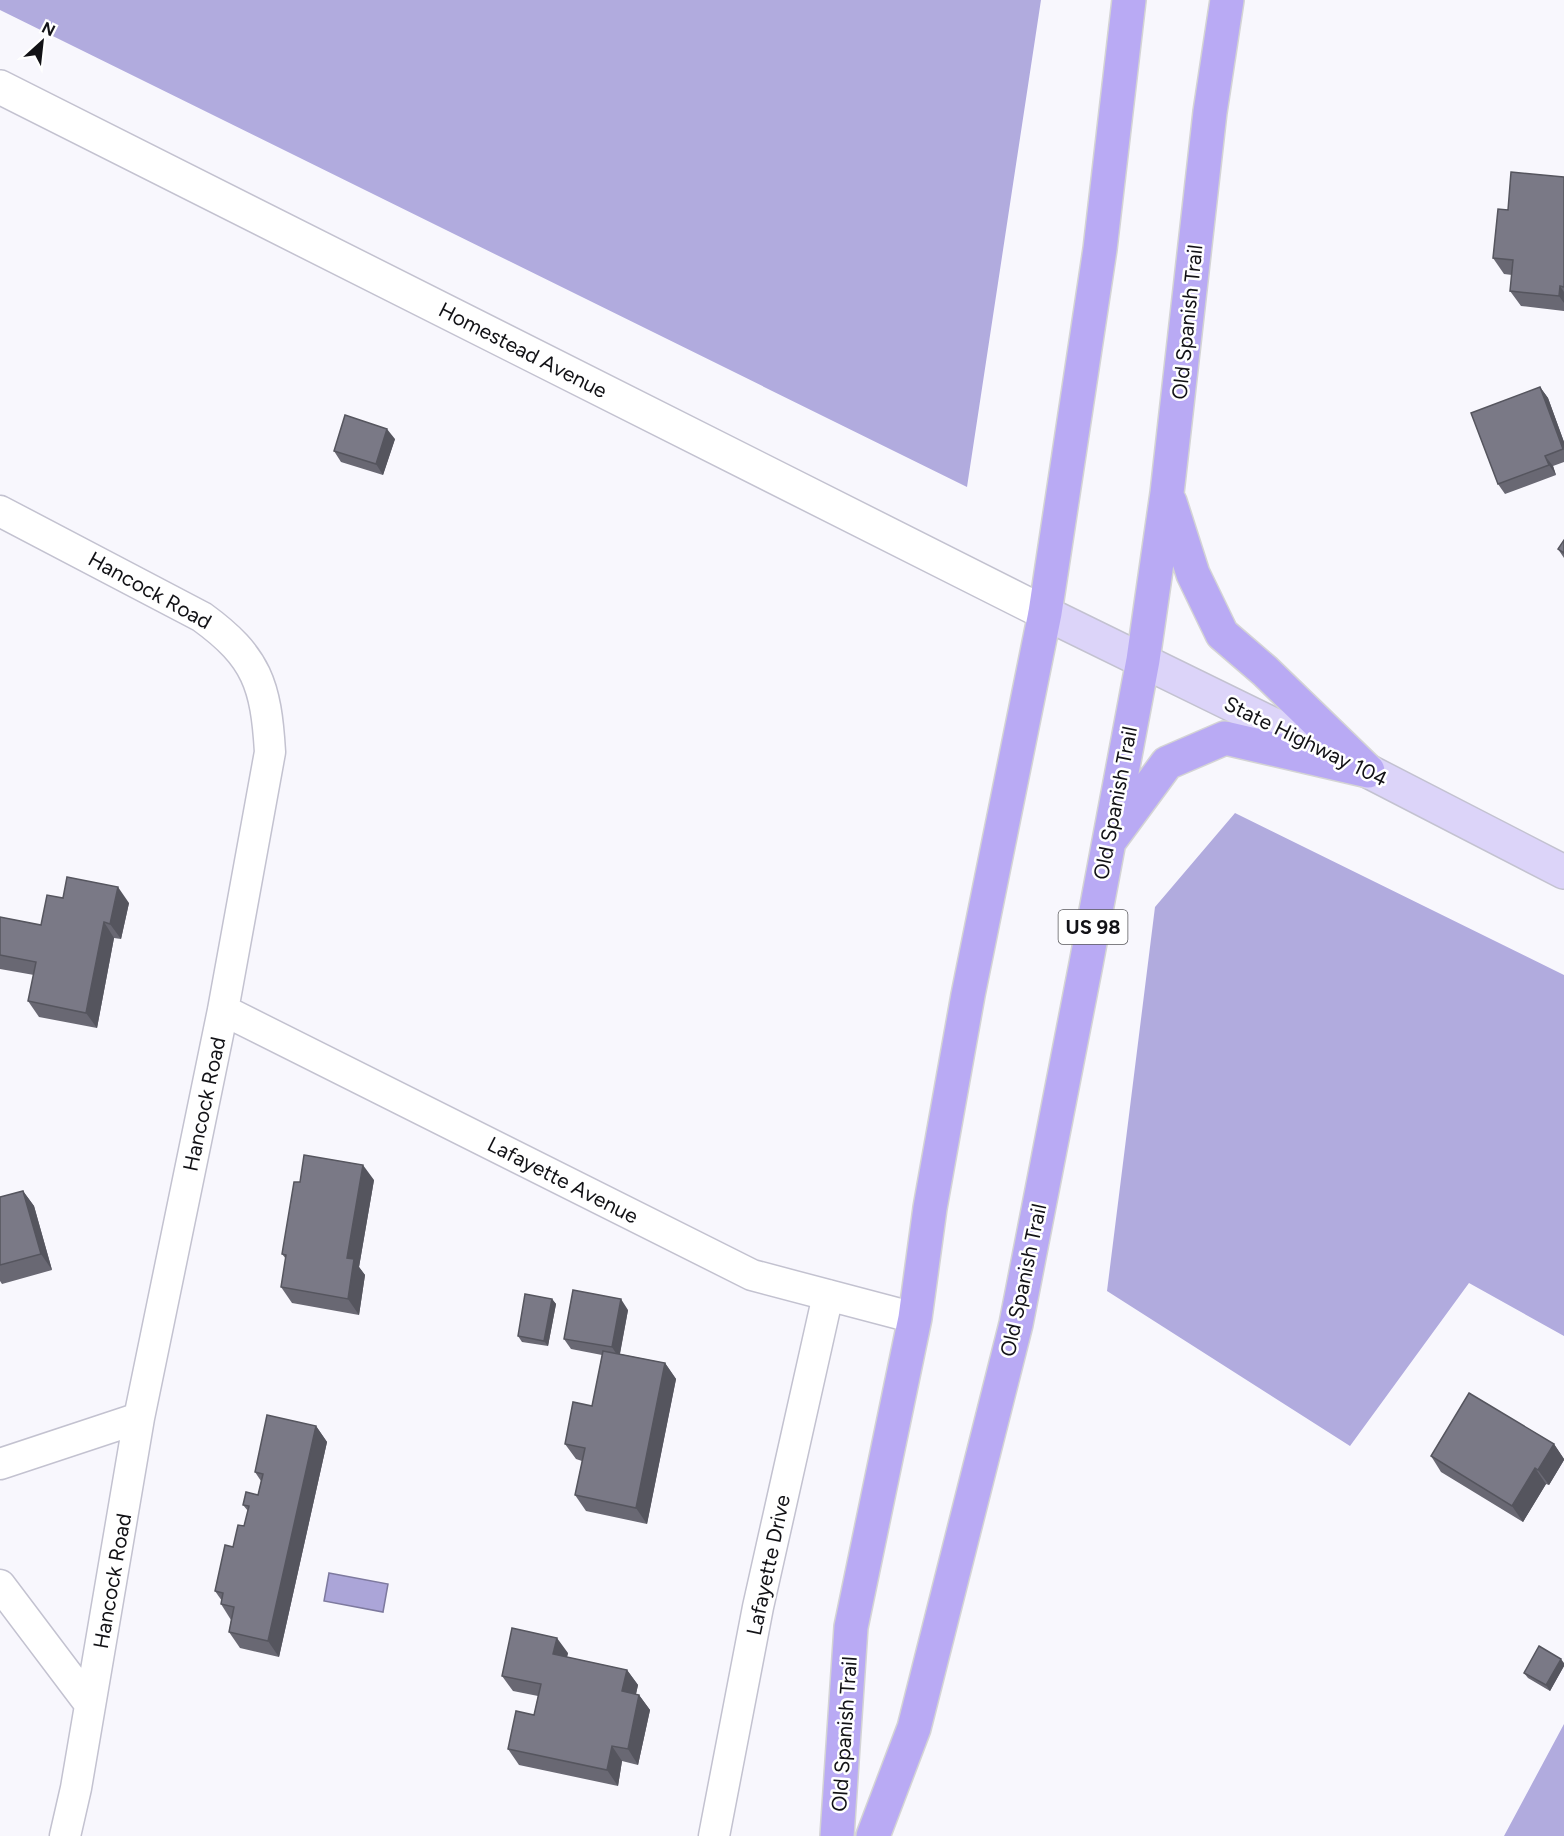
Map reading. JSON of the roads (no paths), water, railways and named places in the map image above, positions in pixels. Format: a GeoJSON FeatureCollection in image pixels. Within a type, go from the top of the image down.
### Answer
{"type":"FeatureCollection","features":[{"type":"Feature","properties":{"kind":"main road","name":"Old Spanish Trail"},"geometry":{"type":"LineString","coordinates":[[837,1836],[851,1627],[915,1318],[930,1208],[968,995],[1045,613],[1100,249],[1129,0]]}},
{"type":"Feature","properties":{"kind":"main road","name":"Old Spanish Trail"},"geometry":{"type":"LineString","coordinates":[[873,1836],[914,1728],[1016,1324],[1086,964],[1143,660],[1167,493],[1210,112],[1227,0]]}},
{"type":"Feature","properties":{"kind":"main road"},"geometry":{"type":"LineString","coordinates":[[1167,493],[1193,574],[1222,634],[1265,671],[1368,771]]}},
{"type":"Feature","properties":{"kind":"main road","name":"State Highway 104"},"geometry":{"type":"LineString","coordinates":[[1045,613],[1368,771],[1564,872]]}},
{"type":"Feature","properties":{"kind":"main road"},"geometry":{"type":"LineString","coordinates":[[1107,843],[1167,763],[1225,738],[1368,771]]}},
{"type":"Feature","properties":{"kind":"street","name":"Homestead Avenue"},"geometry":{"type":"LineString","coordinates":[[0,87],[1045,613]]}},
{"type":"Feature","properties":{"kind":"street","name":"Hancock Road"},"geometry":{"type":"LineString","coordinates":[[0,511],[202,616],[231,638],[255,672],[267,711],[270,752],[223,1010],[139,1418],[121,1534],[89,1703],[76,1788],[65,1836]]}},
{"type":"Feature","properties":{"kind":"street","name":"Lafayette Avenue"},"geometry":{"type":"LineString","coordinates":[[223,1010],[752,1275],[915,1318]]}},
{"type":"Feature","properties":{"kind":"street","name":"Lafayette Drive"},"geometry":{"type":"LineString","coordinates":[[714,1836],[758,1607],[828,1295]]}},
{"type":"Feature","properties":{"kind":"street"},"geometry":{"type":"LineString","coordinates":[[0,1464],[139,1418]]}},
{"type":"Feature","properties":{"kind":"street"},"geometry":{"type":"LineString","coordinates":[[0,1585],[89,1703]]}}]}
